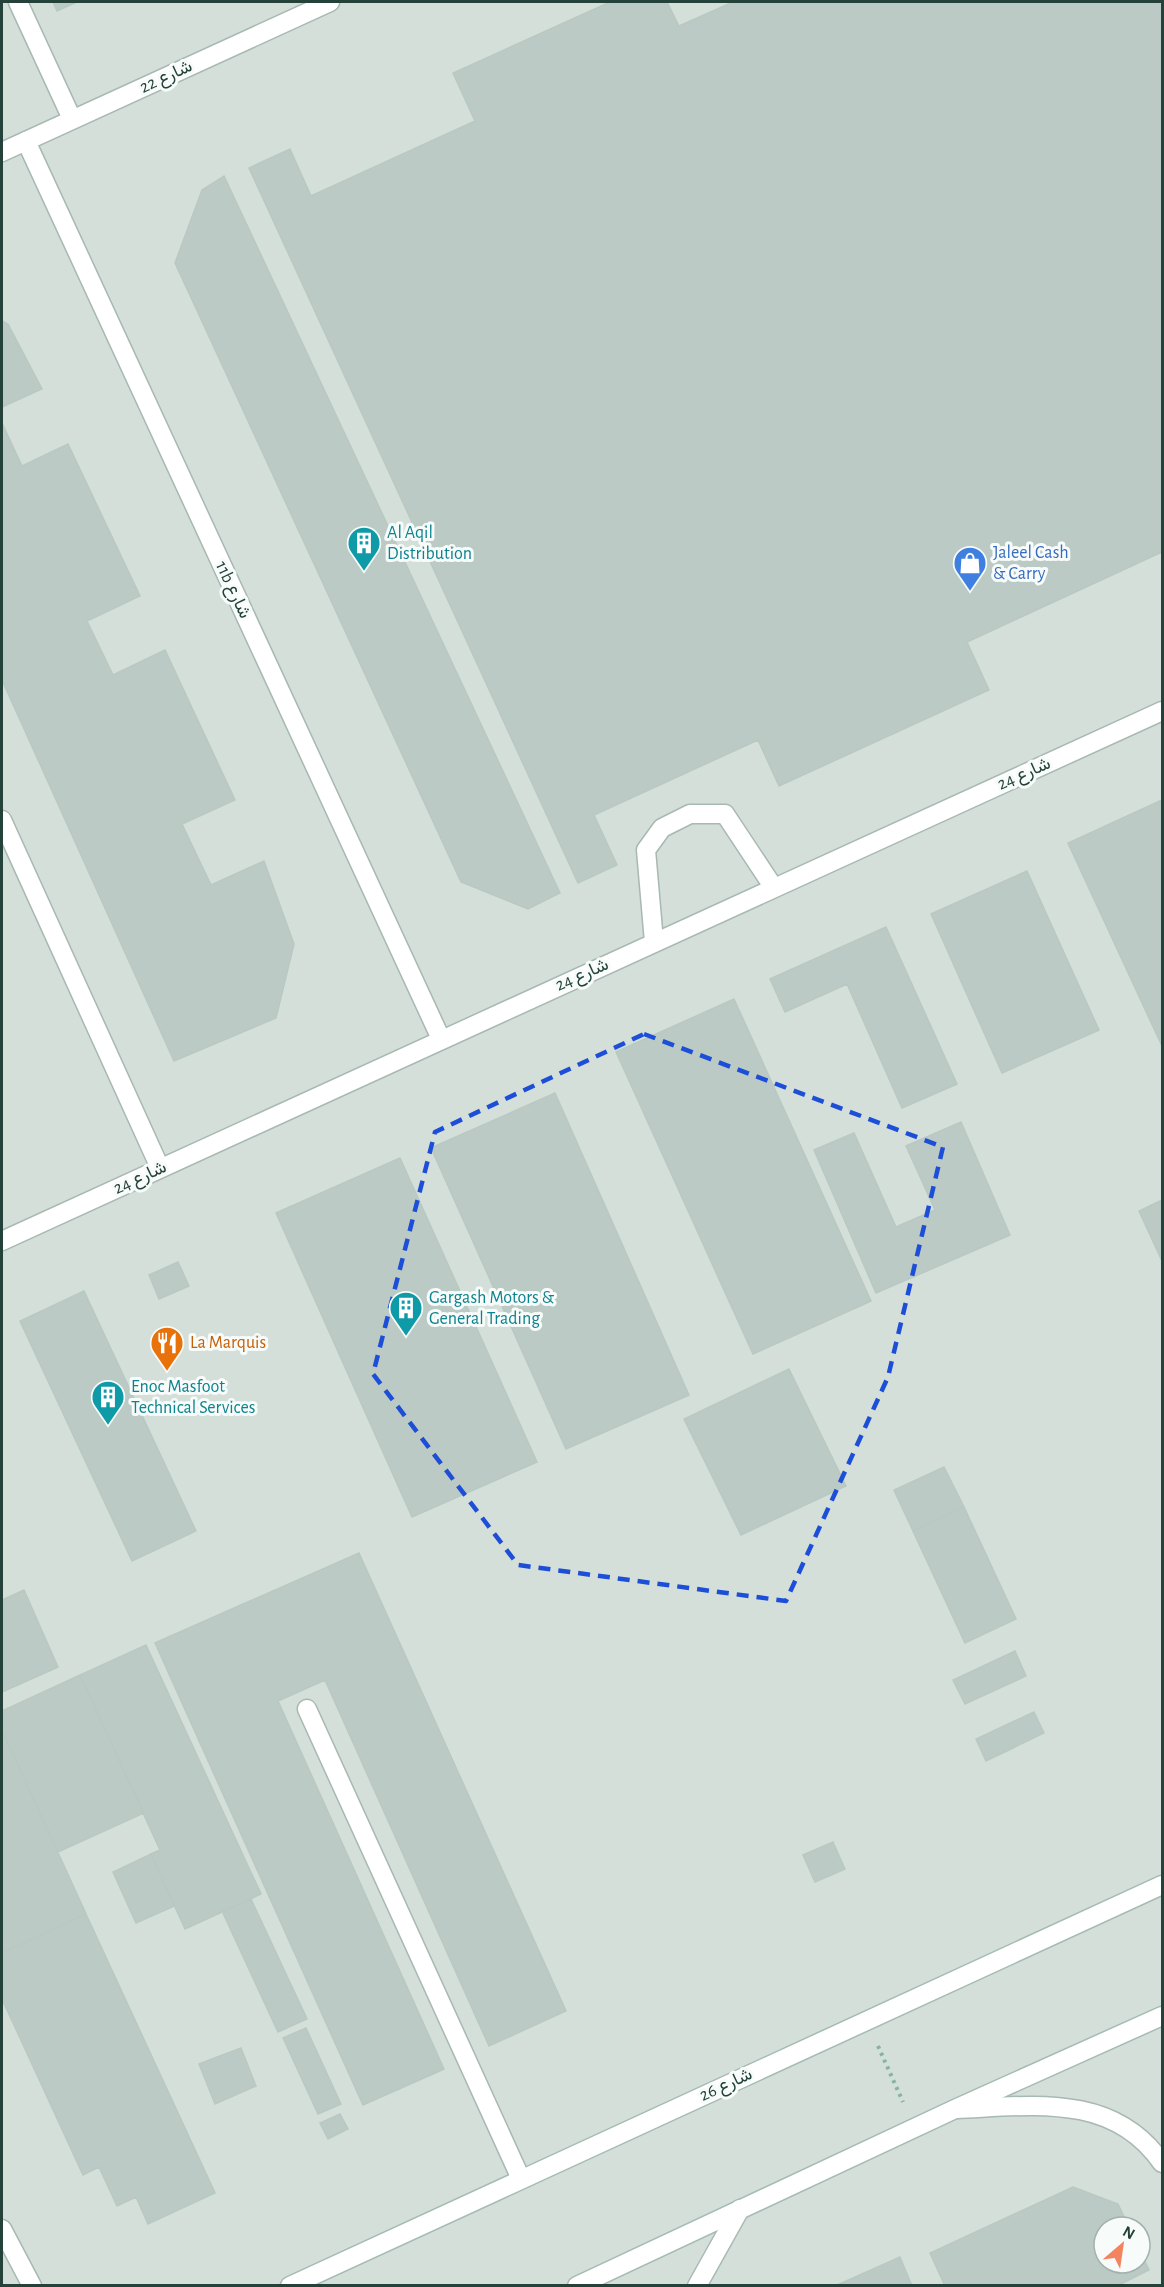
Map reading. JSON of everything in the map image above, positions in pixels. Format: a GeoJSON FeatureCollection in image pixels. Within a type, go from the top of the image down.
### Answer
{"type":"FeatureCollection","features":[{"type":"Feature","properties":{"kind":"main road"},"geometry":{"type":"LineString","coordinates":[[18,2],[72,119]]}},
{"type":"Feature","properties":{"kind":"main road","name":"شارع 22"},"geometry":{"type":"LineString","coordinates":[[2,152],[330,2]]}},
{"type":"Feature","properties":{"kind":"main road","name":"11b شارع"},"geometry":{"type":"LineString","coordinates":[[26,141],[441,1039]]}},
{"type":"Feature","properties":{"kind":"main road","name":"شارع 24"},"geometry":{"type":"LineString","coordinates":[[2,1241],[1162,711]]}},
{"type":"Feature","properties":{"kind":"main road"},"geometry":{"type":"LineString","coordinates":[[654,942],[646,850],[662,828],[690,814],[725,814],[774,888]]}},
{"type":"Feature","properties":{"kind":"main road"},"geometry":{"type":"LineString","coordinates":[[2,820],[160,1168]]}},
{"type":"Feature","properties":{"kind":"main road"},"geometry":{"type":"LineString","coordinates":[[307,1709],[521,2179]]}},
{"type":"Feature","properties":{"kind":"main road","name":"شارع 26"},"geometry":{"type":"LineString","coordinates":[[290,2286],[1162,1885]]}},
{"type":"Feature","properties":{"kind":"main road"},"geometry":{"type":"LineString","coordinates":[[577,2286],[915,2127],[1162,2016]]}},
{"type":"Feature","properties":{"kind":"main road"},"geometry":{"type":"LineString","coordinates":[[955,2109],[1061,2105],[1089,2111],[1116,2122],[1139,2138],[1162,2163]]}},
{"type":"Feature","properties":{"kind":"main road"},"geometry":{"type":"LineString","coordinates":[[697,2286],[740,2209]]}},
{"type":"Feature","properties":{"kind":"main road"},"geometry":{"type":"LineString","coordinates":[[2,2229],[32,2286]]}},
{"type":"Feature","properties":{"kind":"path"},"geometry":{"type":"LineString","coordinates":[[867,2021],[915,2127]]}},
{"type":"Feature","properties":{"kind":"highlighted area"},"geometry":{"type":"Polygon","coordinates":[[[644,1034],[943,1147],[888,1377],[786,1601],[518,1565],[373,1374],[435,1132],[644,1034]]]}},
{"type":"Feature","properties":{"kind":"shaded area"},"geometry":{"type":"Polygon","coordinates":[[[2,2],[1162,2],[1162,2285],[2,2286],[2,2]]]}},
{"type":"Feature","properties":{"kind":"building"},"geometry":{"type":"Polygon","coordinates":[[[53,2],[77,2],[57,11],[53,2]]]}},
{"type":"Feature","properties":{"kind":"building"},"geometry":{"type":"Polygon","coordinates":[[[610,2],[667,2],[679,26],[733,2],[1162,2],[1162,552],[967,642],[989,690],[779,786],[758,740],[594,815],[617,865],[578,883],[249,168],[290,149],[311,196],[475,121],[453,73],[610,2]]]}},
{"type":"Feature","properties":{"kind":"building","name":"Al Aqil Distribution"},"geometry":{"type":"Polygon","coordinates":[[[224,176],[560,893],[528,909],[461,882],[175,263],[202,190],[224,176]]]}},
{"type":"Feature","properties":{"kind":"building"},"geometry":{"type":"Polygon","coordinates":[[[2,321],[8,324],[42,389],[2,407],[2,321]]]}},
{"type":"Feature","properties":{"kind":"building"},"geometry":{"type":"Polygon","coordinates":[[[2,423],[22,466],[68,444],[140,596],[87,621],[113,675],[165,650],[235,800],[182,824],[211,885],[264,861],[294,944],[276,1018],[174,1061],[2,680],[2,423]]]}},
{"type":"Feature","properties":{"kind":"building"},"geometry":{"type":"Polygon","coordinates":[[[1162,800],[1162,1046],[1068,843],[1162,800]]]}},
{"type":"Feature","properties":{"kind":"building"},"geometry":{"type":"Polygon","coordinates":[[[1027,871],[1099,1030],[1002,1073],[931,914],[1027,871]]]}},
{"type":"Feature","properties":{"kind":"building"},"geometry":{"type":"Polygon","coordinates":[[[886,927],[957,1084],[902,1108],[847,984],[785,1012],[770,979],[886,927]]]}},
{"type":"Feature","properties":{"kind":"building"},"geometry":{"type":"Polygon","coordinates":[[[734,999],[871,1301],[753,1354],[616,1052],[734,999]]]}},
{"type":"Feature","properties":{"kind":"building"},"geometry":{"type":"Polygon","coordinates":[[[555,1093],[689,1395],[566,1449],[431,1148],[555,1093]]]}},
{"type":"Feature","properties":{"kind":"building"},"geometry":{"type":"Polygon","coordinates":[[[961,1122],[1010,1235],[876,1293],[814,1150],[854,1133],[896,1227],[935,1210],[906,1146],[961,1122]]]}},
{"type":"Feature","properties":{"kind":"building","name":"Gargash Motors & General Trading"},"geometry":{"type":"Polygon","coordinates":[[[400,1158],[537,1462],[412,1517],[276,1213],[400,1158]]]}},
{"type":"Feature","properties":{"kind":"building"},"geometry":{"type":"Polygon","coordinates":[[[1162,1200],[1162,1261],[1139,1211],[1162,1200]]]}},
{"type":"Feature","properties":{"kind":"building"},"geometry":{"type":"Polygon","coordinates":[[[178,1262],[189,1286],[159,1299],[149,1275],[178,1262]]]}},
{"type":"Feature","properties":{"kind":"building","name":"Enoc Masfoot Technical Services"},"geometry":{"type":"Polygon","coordinates":[[[84,1291],[196,1531],[132,1561],[20,1321],[84,1291]]]}},
{"type":"Feature","properties":{"kind":"building"},"geometry":{"type":"Polygon","coordinates":[[[789,1369],[846,1486],[741,1535],[684,1419],[789,1369]]]}},
{"type":"Feature","properties":{"kind":"building"},"geometry":{"type":"Polygon","coordinates":[[[944,1467],[964,1507],[913,1531],[894,1490],[944,1467]]]}},
{"type":"Feature","properties":{"kind":"building"},"geometry":{"type":"Polygon","coordinates":[[[964,1507],[1016,1619],[965,1643],[913,1531],[964,1507]]]}},
{"type":"Feature","properties":{"kind":"building"},"geometry":{"type":"Polygon","coordinates":[[[359,1553],[566,2011],[489,2046],[325,1680],[278,1701],[444,2069],[363,2105],[155,1643],[359,1553]]]}},
{"type":"Feature","properties":{"kind":"building"},"geometry":{"type":"Polygon","coordinates":[[[24,1590],[58,1667],[2,1692],[2,1600],[24,1590]]]}},
{"type":"Feature","properties":{"kind":"building"},"geometry":{"type":"Polygon","coordinates":[[[146,1645],[261,1894],[185,1929],[151,1854],[160,1850],[80,1675],[146,1645]]]}},
{"type":"Feature","properties":{"kind":"building"},"geometry":{"type":"Polygon","coordinates":[[[1015,1651],[1026,1676],[965,1704],[953,1680],[1015,1651]]]}},
{"type":"Feature","properties":{"kind":"building"},"geometry":{"type":"Polygon","coordinates":[[[80,1675],[144,1813],[58,1852],[2,1730],[2,1711],[80,1675]]]}},
{"type":"Feature","properties":{"kind":"building"},"geometry":{"type":"Polygon","coordinates":[[[1034,1712],[1044,1733],[986,1761],[976,1739],[1034,1712]]]}},
{"type":"Feature","properties":{"kind":"building"},"geometry":{"type":"Polygon","coordinates":[[[2,1730],[86,1914],[2,1953],[2,1730]]]}},
{"type":"Feature","properties":{"kind":"building"},"geometry":{"type":"Polygon","coordinates":[[[833,1842],[845,1869],[815,1882],[803,1855],[833,1842]]]}},
{"type":"Feature","properties":{"kind":"building"},"geometry":{"type":"Polygon","coordinates":[[[151,1854],[174,1906],[136,1923],[113,1872],[151,1854]]]}},
{"type":"Feature","properties":{"kind":"building"},"geometry":{"type":"Polygon","coordinates":[[[251,1899],[307,2019],[278,2032],[222,1911],[251,1899]]]}},
{"type":"Feature","properties":{"kind":"building"},"geometry":{"type":"Polygon","coordinates":[[[86,1914],[215,2193],[148,2224],[136,2197],[117,2206],[99,2167],[83,2175],[2,1999],[2,1953],[86,1914]]]}},
{"type":"Feature","properties":{"kind":"building"},"geometry":{"type":"Polygon","coordinates":[[[306,2028],[341,2104],[318,2114],[283,2038],[306,2028]]]}},
{"type":"Feature","properties":{"kind":"building"},"geometry":{"type":"Polygon","coordinates":[[[241,2048],[256,2086],[215,2104],[199,2064],[241,2048]]]}},
{"type":"Feature","properties":{"kind":"building"},"geometry":{"type":"Polygon","coordinates":[[[340,2114],[348,2129],[328,2139],[320,2123],[340,2114]]]}},
{"type":"Feature","properties":{"kind":"building"},"geometry":{"type":"Polygon","coordinates":[[[1073,2187],[1118,2204],[1123,2215],[1092,2215],[1092,2275],[1139,2275],[1117,2286],[945,2286],[930,2253],[1073,2187]]]}},
{"type":"Feature","properties":{"kind":"building"},"geometry":{"type":"Polygon","coordinates":[[[900,2257],[912,2286],[835,2286],[900,2257]]]}},
{"type":"Feature","properties":{"kind":"place","name":"Al Aqil Distribution"},"geometry":{"type":"Point","coordinates":[364,572]}},
{"type":"Feature","properties":{"kind":"place","name":"Jaleel Cash & Carry"},"geometry":{"type":"Point","coordinates":[970,592]}},
{"type":"Feature","properties":{"kind":"place","name":"Gargash Motors & General Trading"},"geometry":{"type":"Point","coordinates":[406,1337]}},
{"type":"Feature","properties":{"kind":"place","name":"La Marquis"},"geometry":{"type":"Point","coordinates":[167,1372]}},
{"type":"Feature","properties":{"kind":"place","name":"Enoc Masfoot Technical Services"},"geometry":{"type":"Point","coordinates":[108,1426]}}]}
